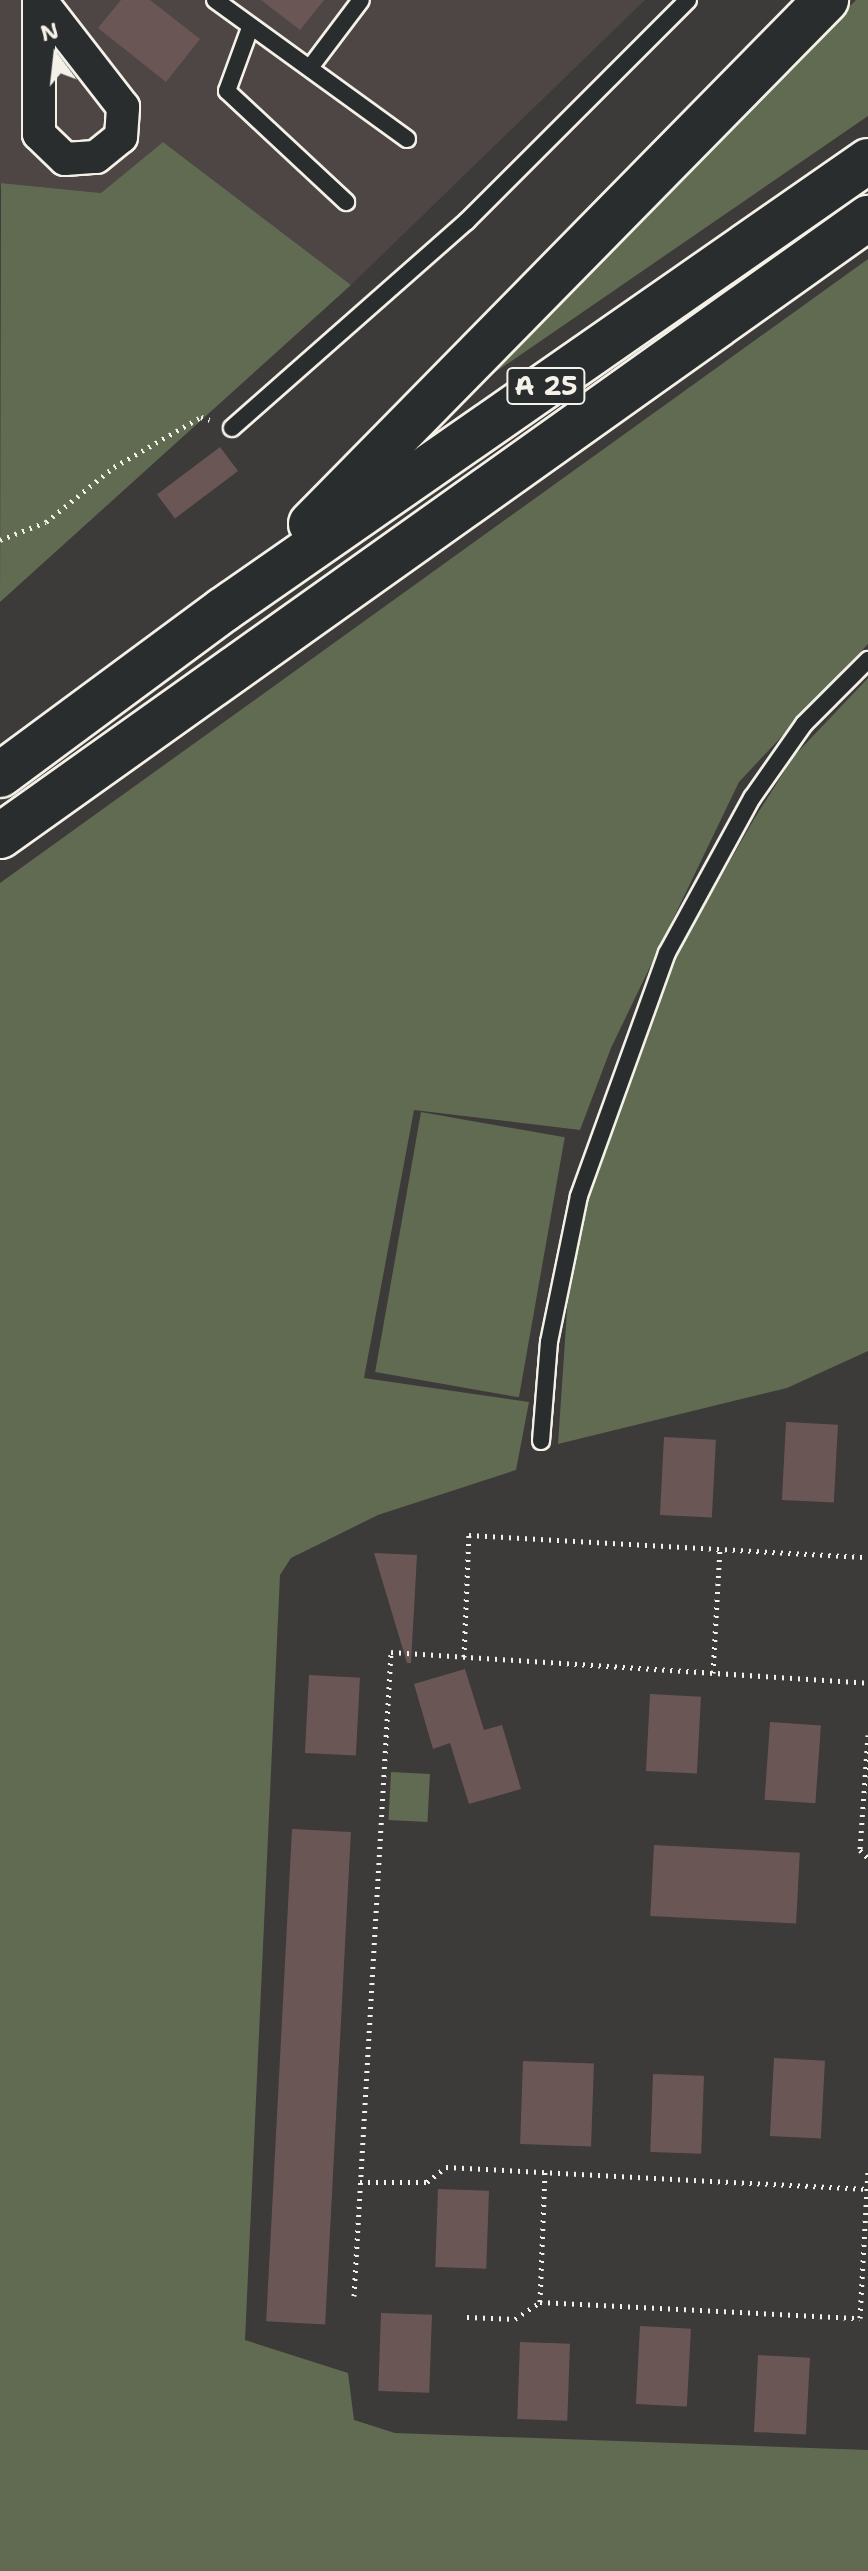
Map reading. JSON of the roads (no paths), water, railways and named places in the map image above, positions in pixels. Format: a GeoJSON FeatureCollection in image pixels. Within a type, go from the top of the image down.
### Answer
{"type":"FeatureCollection","features":[{"type":"Feature","properties":{"kind":"highway"},"geometry":{"type":"LineString","coordinates":[[223,610],[512,327],[826,0]]}},
{"type":"Feature","properties":{"kind":"highway","name":"A 25"},"geometry":{"type":"LineString","coordinates":[[0,775],[223,610],[868,161]]}},
{"type":"Feature","properties":{"kind":"highway","name":"A 25"},"geometry":{"type":"LineString","coordinates":[[0,836],[868,218]]}},
{"type":"Feature","properties":{"kind":"street"},"geometry":{"type":"LineString","coordinates":[[40,0],[123,107],[121,137],[96,157],[65,159],[39,134],[40,0]]}},
{"type":"Feature","properties":{"kind":"lane"},"geometry":{"type":"LineString","coordinates":[[215,0],[250,28],[312,65],[407,139]]}},
{"type":"Feature","properties":{"kind":"lane"},"geometry":{"type":"LineString","coordinates":[[312,65],[361,0]]}},
{"type":"Feature","properties":{"kind":"lane"},"geometry":{"type":"LineString","coordinates":[[232,428],[466,222],[688,0]]}},
{"type":"Feature","properties":{"kind":"lane"},"geometry":{"type":"LineString","coordinates":[[250,28],[227,91],[346,202]]}},
{"type":"Feature","properties":{"kind":"lane"},"geometry":{"type":"LineString","coordinates":[[541,1441],[549,1342],[579,1196],[667,953],[752,798],[804,724],[868,660]]}}]}
